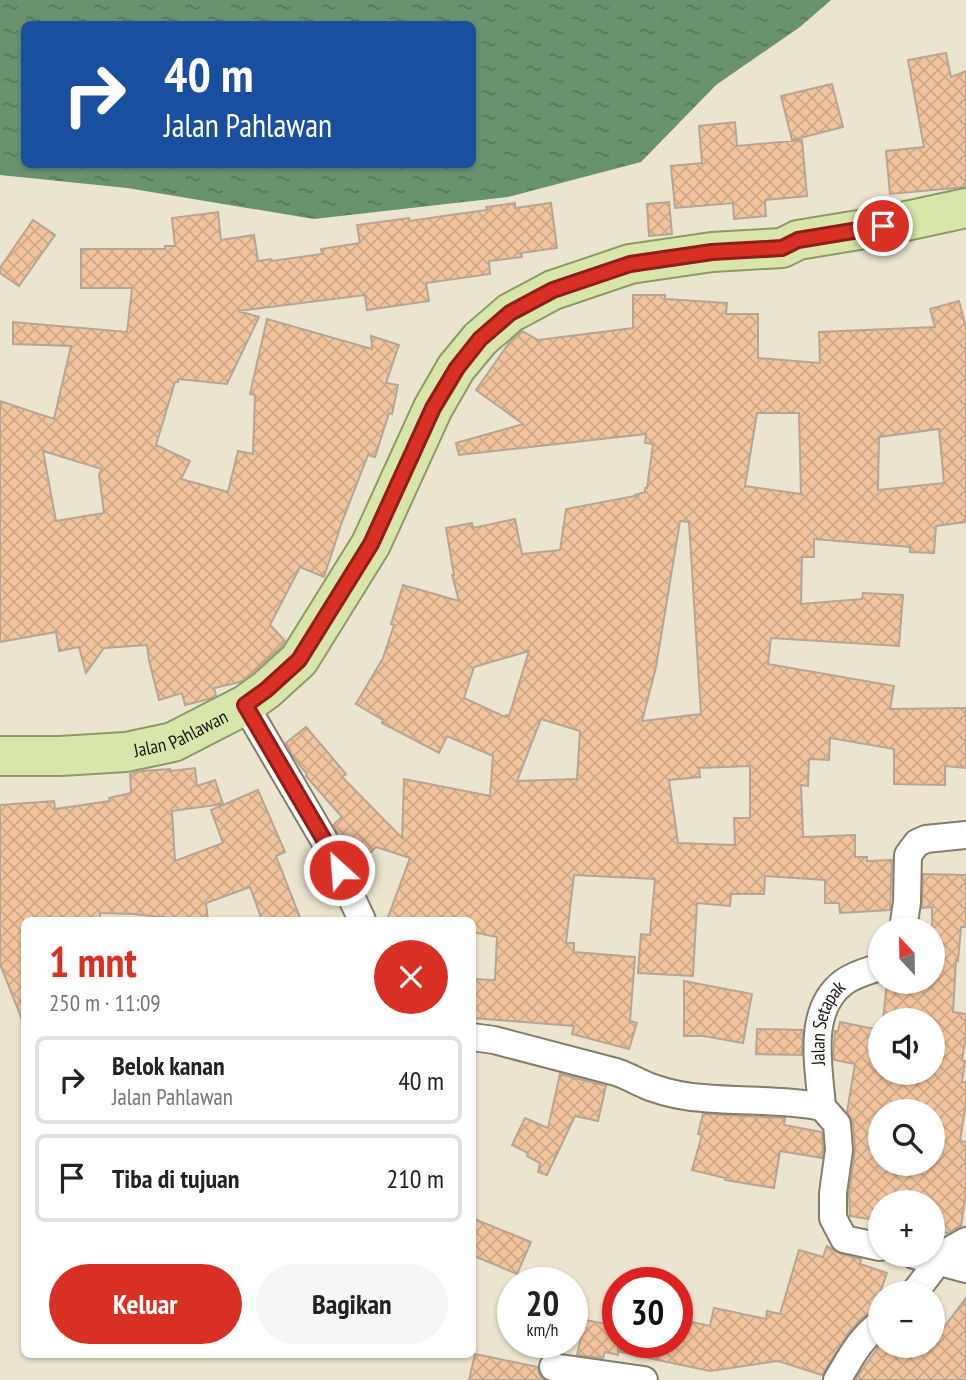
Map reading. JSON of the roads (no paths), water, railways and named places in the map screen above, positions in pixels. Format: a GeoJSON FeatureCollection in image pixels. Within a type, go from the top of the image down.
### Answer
{"type":"FeatureCollection","features":[{"type":"Feature","properties":{"kind":"highway","name":"Jalan Pahlawan"},"geometry":{"type":"LineString","coordinates":[[0,756],[126,752],[173,742],[245,705],[266,690],[299,660],[371,544],[433,408],[457,368],[480,339],[510,313],[553,290],[630,264],[712,252],[782,248],[798,240],[883,226],[966,208]]}},
{"type":"Feature","properties":{"kind":"street"},"geometry":{"type":"LineString","coordinates":[[245,705],[327,845],[361,917]]}},
{"type":"Feature","properties":{"kind":"street"},"geometry":{"type":"LineString","coordinates":[[905,917],[908,902],[908,855],[916,843],[926,839],[966,835]]}},
{"type":"Feature","properties":{"kind":"street","name":"Jalan Setapak"},"geometry":{"type":"LineString","coordinates":[[822,1107],[817,1045],[822,1009],[831,994],[846,981],[868,971]]}},
{"type":"Feature","properties":{"kind":"street"},"geometry":{"type":"LineString","coordinates":[[476,1038],[616,1072],[667,1092],[703,1098],[822,1107],[837,1124],[839,1150],[833,1193],[833,1218],[844,1239],[868,1244]]}},
{"type":"Feature","properties":{"kind":"street"},"geometry":{"type":"LineString","coordinates":[[945,1249],[966,1241]]}},
{"type":"Feature","properties":{"kind":"street"},"geometry":{"type":"LineString","coordinates":[[945,1263],[966,1269]]}},
{"type":"Feature","properties":{"kind":"street"},"geometry":{"type":"LineString","coordinates":[[837,1380],[868,1333]]}},
{"type":"Feature","properties":{"kind":"street"},"geometry":{"type":"LineString","coordinates":[[553,1367],[644,1380]]}},
{"type":"Feature","properties":{"kind":"water"},"geometry":{"type":"Polygon","coordinates":[[[0,0],[831,0],[800,27],[716,85],[641,162],[508,197],[314,219],[127,188],[0,175],[0,0]]]}}]}
